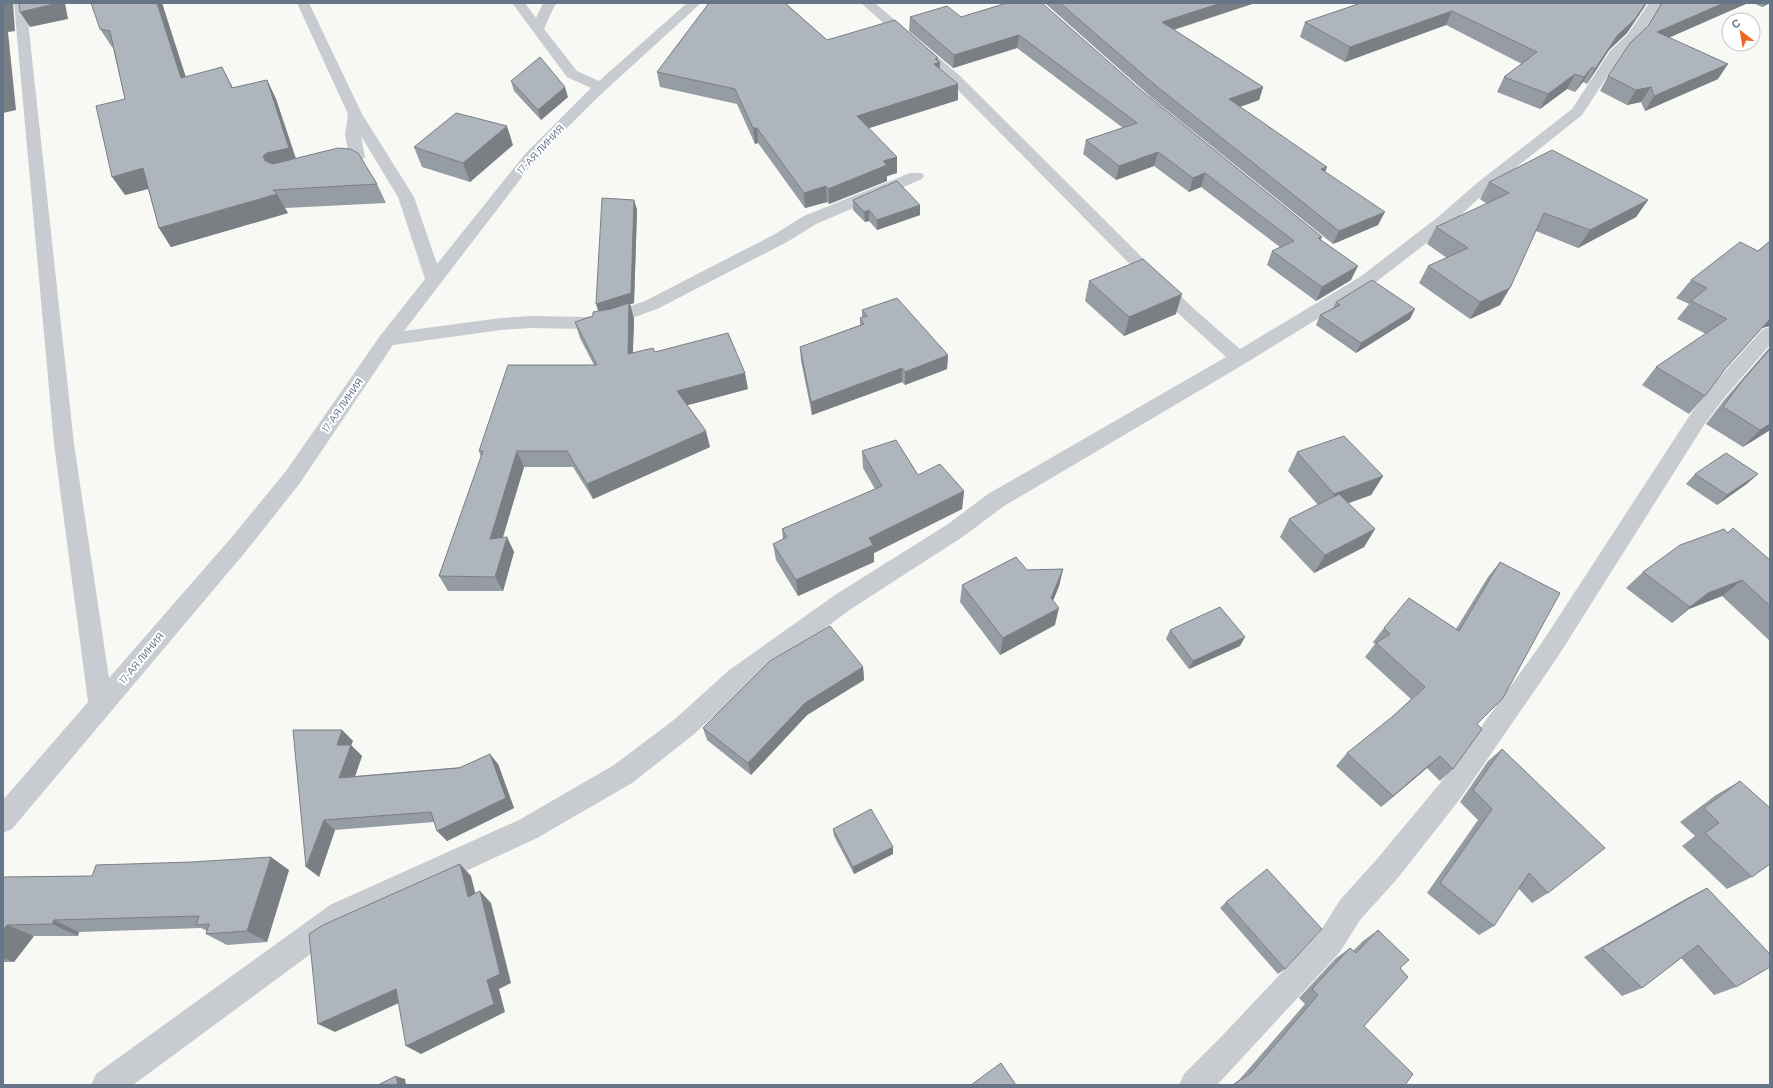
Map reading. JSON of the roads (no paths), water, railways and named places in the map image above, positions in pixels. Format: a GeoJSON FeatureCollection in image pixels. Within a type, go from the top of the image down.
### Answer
{"type":"FeatureCollection","features":[{"type":"Feature","properties":{"kind":"street"},"geometry":{"type":"LineString","coordinates":[[20,3],[64,444],[101,706]]}},
{"type":"Feature","properties":{"kind":"street"},"geometry":{"type":"LineString","coordinates":[[303,3],[354,114],[406,197],[434,280]]}},
{"type":"Feature","properties":{"kind":"street"},"geometry":{"type":"LineString","coordinates":[[518,3],[572,74],[601,88]]}},
{"type":"Feature","properties":{"kind":"street"},"geometry":{"type":"LineString","coordinates":[[537,29],[548,5],[551,3]]}},
{"type":"Feature","properties":{"kind":"street"},"geometry":{"type":"LineString","coordinates":[[867,3],[955,79],[1182,306],[1239,358]]}},
{"type":"Feature","properties":{"kind":"street"},"geometry":{"type":"LineString","coordinates":[[106,1085],[340,915],[528,829],[623,774],[684,727],[737,679],[843,602],[956,530],[996,500],[1239,358],[1444,221],[1483,186],[1576,112],[1615,54],[1633,36],[1655,3]]}},
{"type":"Feature","properties":{"kind":"street","name":"17-АЯ ЛИНИЯ"},"geometry":{"type":"LineString","coordinates":[[3,820],[101,706],[293,477],[387,340],[530,157],[601,88],[698,4]]}},
{"type":"Feature","properties":{"kind":"street"},"geometry":{"type":"LineString","coordinates":[[317,169],[357,156],[353,135],[354,114]]}},
{"type":"Feature","properties":{"kind":"street"},"geometry":{"type":"LineString","coordinates":[[387,340],[501,324],[531,322],[586,323],[609,320],[651,305],[782,238],[810,220],[894,187],[916,176]]}},
{"type":"Feature","properties":{"kind":"street"},"geometry":{"type":"LineString","coordinates":[[1195,1085],[1232,1048],[1330,942],[1350,910],[1387,869],[1451,790],[1549,651],[1697,420],[1717,393],[1770,333]]}}]}
